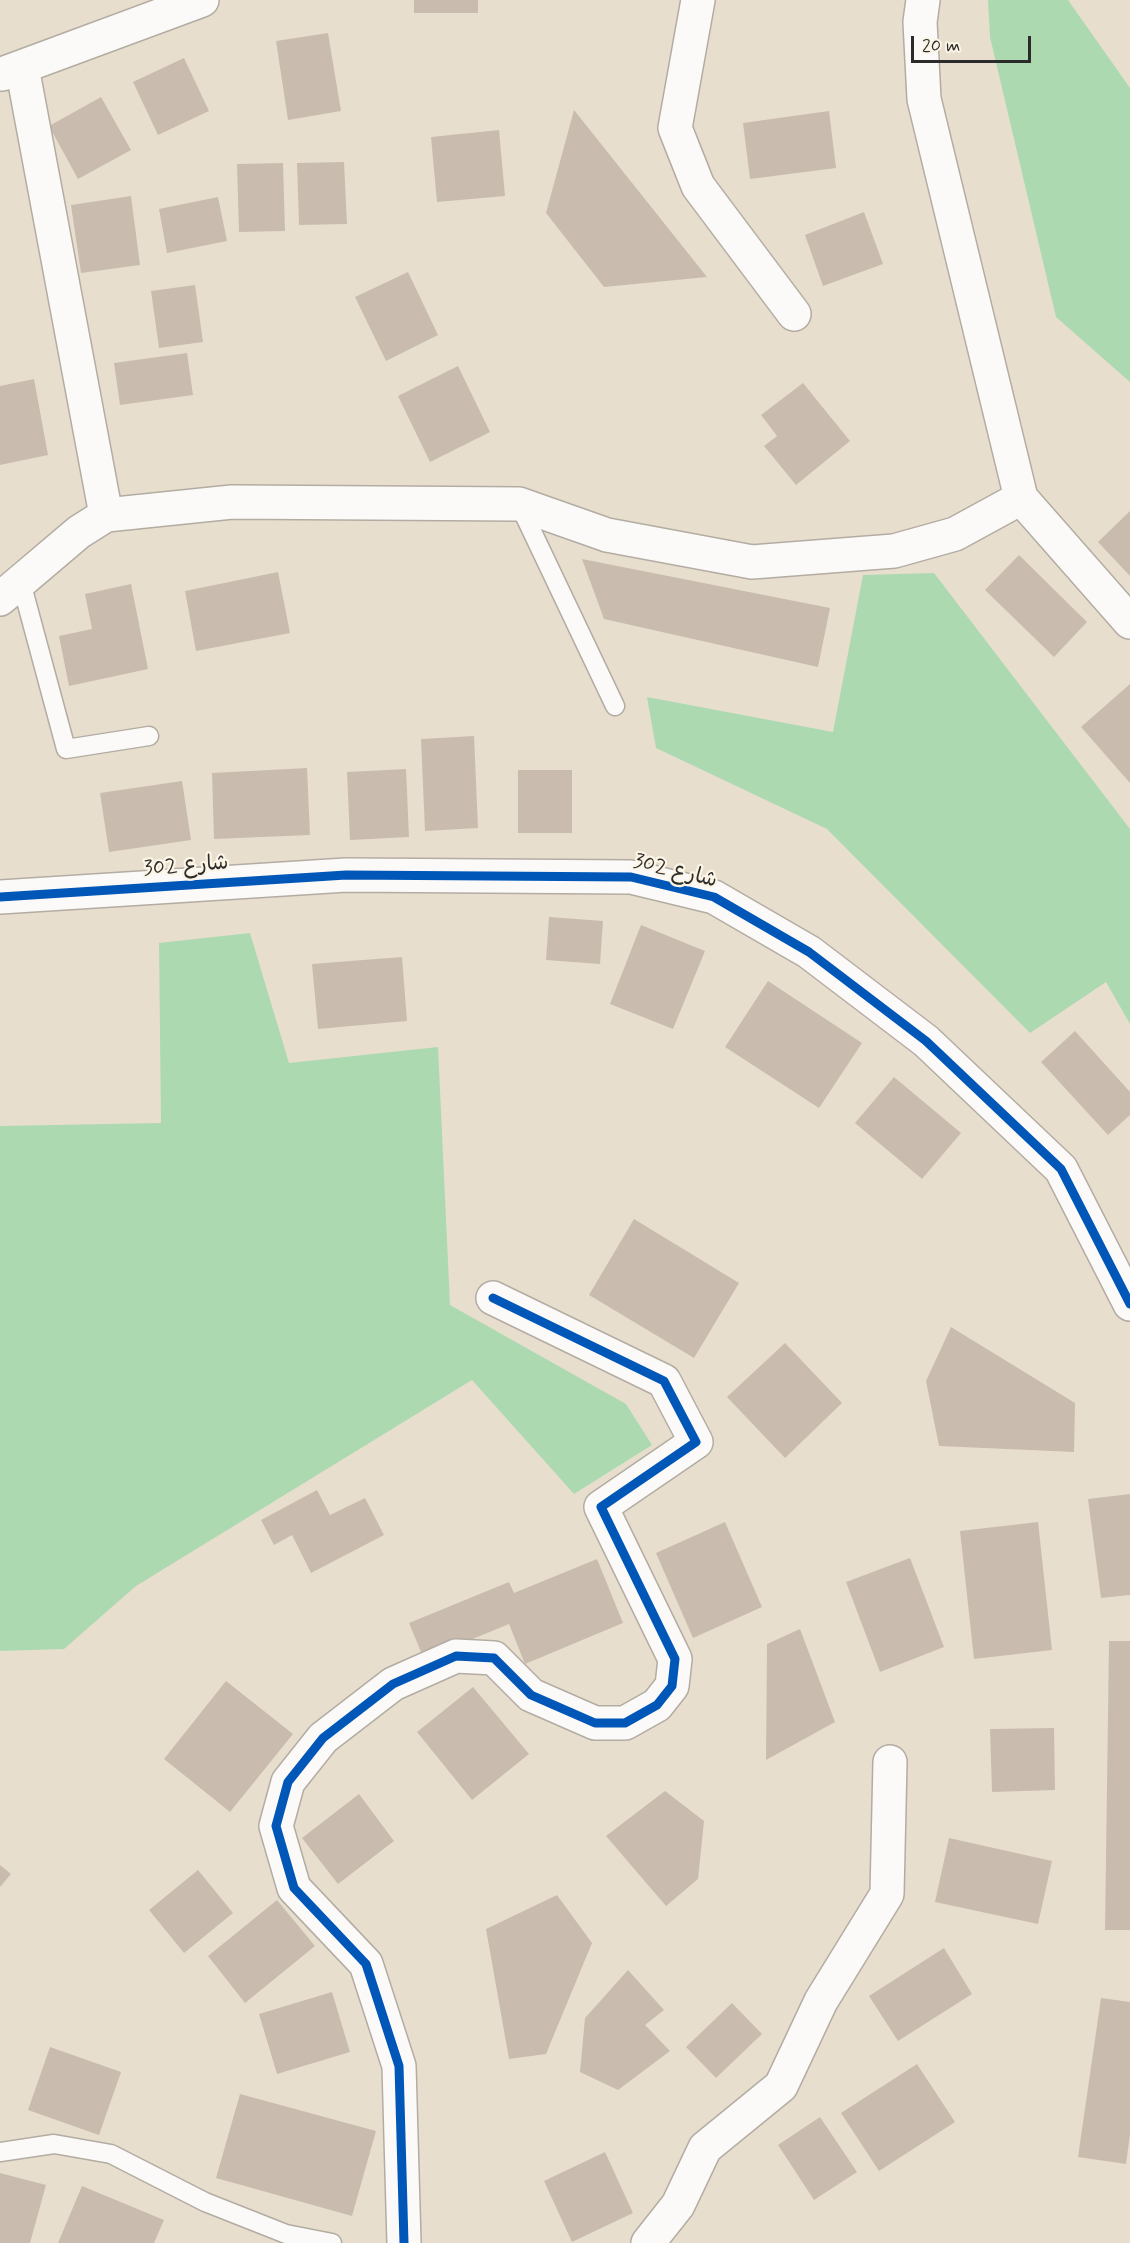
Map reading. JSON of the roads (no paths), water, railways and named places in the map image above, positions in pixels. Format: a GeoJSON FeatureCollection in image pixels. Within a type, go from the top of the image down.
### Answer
{"type":"FeatureCollection","features":[{"type":"Feature","properties":{"kind":"street"},"geometry":{"type":"LineString","coordinates":[[106,514],[11,70],[202,0]]}},
{"type":"Feature","properties":{"kind":"street"},"geometry":{"type":"LineString","coordinates":[[698,0],[675,128],[698,186],[794,314]]}},
{"type":"Feature","properties":{"kind":"street"},"geometry":{"type":"LineString","coordinates":[[923,0],[920,22],[924,99],[1021,498],[1130,622]]}},
{"type":"Feature","properties":{"kind":"street"},"geometry":{"type":"LineString","coordinates":[[11,590],[79,532],[106,514],[232,502],[519,504],[607,535],[752,562],[894,552],[955,534],[1021,498]]}},
{"type":"Feature","properties":{"kind":"street","name":"شارع 302"},"geometry":{"type":"LineString","coordinates":[[0,897],[358,875],[631,877],[714,897],[809,952],[926,1041],[1062,1169],[1130,1304]]}},
{"type":"Feature","properties":{"kind":"street"},"geometry":{"type":"LineString","coordinates":[[404,2243],[399,2066],[366,1964],[294,1888],[276,1826],[288,1782],[323,1738],[393,1684],[456,1656],[494,1658],[531,1695],[595,1723],[625,1723],[657,1705],[672,1686],[675,1659],[601,1508],[696,1442],[664,1381],[493,1298]]}},
{"type":"Feature","properties":{"kind":"street"},"geometry":{"type":"LineString","coordinates":[[648,2243],[678,2205],[705,2148],[781,2086],[821,2001],[886,1894],[890,1762]]}},
{"type":"Feature","properties":{"kind":"lane"},"geometry":{"type":"LineString","coordinates":[[519,504],[615,706]]}},
{"type":"Feature","properties":{"kind":"lane"},"geometry":{"type":"LineString","coordinates":[[11,590],[66,749],[149,736]]}},
{"type":"Feature","properties":{"kind":"lane"},"geometry":{"type":"LineString","coordinates":[[0,2152],[54,2144],[111,2154],[205,2202],[286,2234],[332,2243]]}}]}
